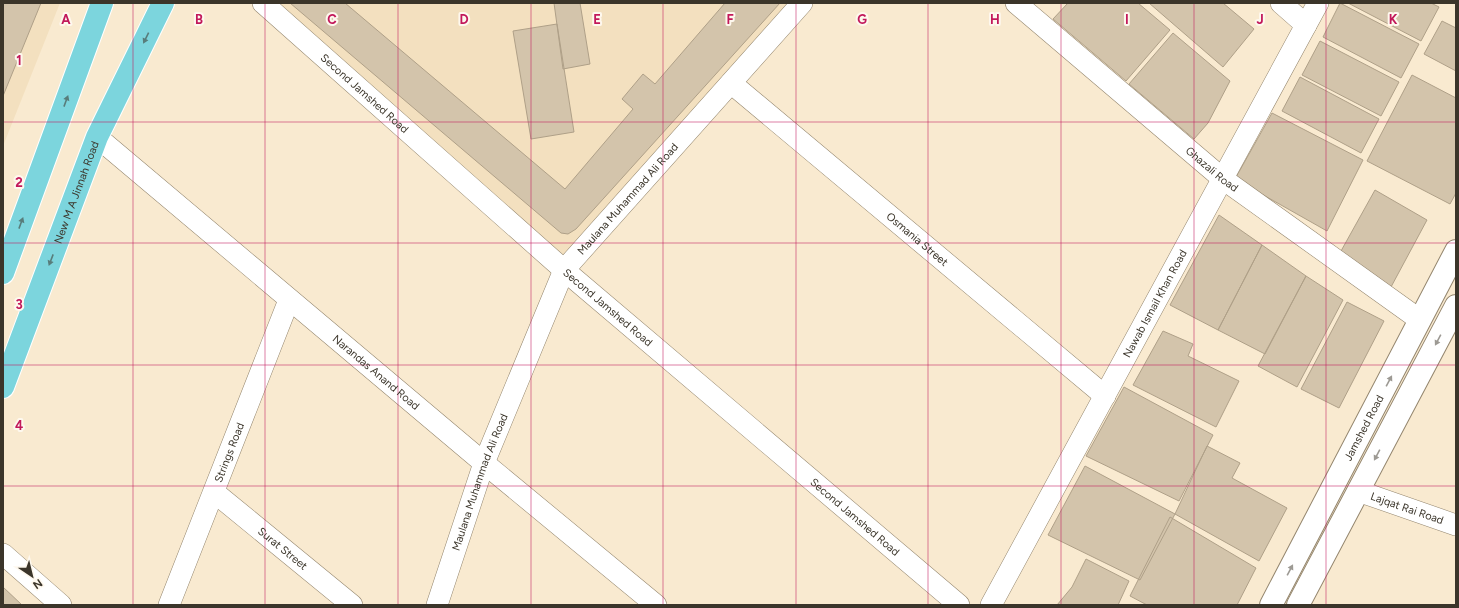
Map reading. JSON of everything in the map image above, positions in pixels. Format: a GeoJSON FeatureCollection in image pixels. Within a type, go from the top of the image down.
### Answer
{"type":"FeatureCollection","features":[{"type":"Feature","properties":{"kind":"main road"},"geometry":{"type":"LineString","coordinates":[[3,273],[102,3]]}},
{"type":"Feature","properties":{"kind":"main road","name":"New M A Jinnah Road"},"geometry":{"type":"LineString","coordinates":[[3,387],[98,137],[163,3]]}},
{"type":"Feature","properties":{"kind":"main road","name":"Jamshed Road"},"geometry":{"type":"LineString","coordinates":[[1271,605],[1456,251]]}},
{"type":"Feature","properties":{"kind":"main road"},"geometry":{"type":"LineString","coordinates":[[1298,605],[1456,306]]}},
{"type":"Feature","properties":{"kind":"street","name":"Second Jamshed Road"},"geometry":{"type":"LineString","coordinates":[[263,3],[564,270],[959,605]]}},
{"type":"Feature","properties":{"kind":"street","name":"Maulana Muhammad Ali Road"},"geometry":{"type":"LineString","coordinates":[[437,605],[484,464],[564,270],[802,3]]}},
{"type":"Feature","properties":{"kind":"street","name":"Ghazali Road"},"geometry":{"type":"LineString","coordinates":[[1016,3],[1223,179],[1420,320]]}},
{"type":"Feature","properties":{"kind":"street"},"geometry":{"type":"LineString","coordinates":[[1281,3],[1306,25]]}},
{"type":"Feature","properties":{"kind":"street","name":"Nawab Ismail Khan Road"},"geometry":{"type":"LineString","coordinates":[[991,605],[1318,3]]}},
{"type":"Feature","properties":{"kind":"street","name":"Osmania Street"},"geometry":{"type":"LineString","coordinates":[[731,83],[1105,396]]}},
{"type":"Feature","properties":{"kind":"street","name":"Narandas Anand Road"},"geometry":{"type":"LineString","coordinates":[[98,137],[484,464],[656,605]]}},
{"type":"Feature","properties":{"kind":"street","name":"Strings Road"},"geometry":{"type":"LineString","coordinates":[[169,605],[289,300]]}},
{"type":"Feature","properties":{"kind":"street","name":"Lajqat Rai Road"},"geometry":{"type":"LineString","coordinates":[[1358,491],[1456,525]]}},
{"type":"Feature","properties":{"kind":"street","name":"Surat Street"},"geometry":{"type":"LineString","coordinates":[[214,492],[352,605]]}},
{"type":"Feature","properties":{"kind":"street"},"geometry":{"type":"LineString","coordinates":[[3,554],[61,605]]}},
{"type":"Feature","properties":{"kind":"shaded area"},"geometry":{"type":"Polygon","coordinates":[[[3,3],[60,3],[3,146],[3,3]]]}},
{"type":"Feature","properties":{"kind":"shaded area"},"geometry":{"type":"Polygon","coordinates":[[[263,3],[802,3],[564,270],[263,3]]]}},
{"type":"Feature","properties":{"kind":"building"},"geometry":{"type":"Polygon","coordinates":[[[3,3],[41,3],[3,96],[3,3]]]}},
{"type":"Feature","properties":{"kind":"building"},"geometry":{"type":"Polygon","coordinates":[[[290,3],[345,3],[565,189],[633,109],[622,99],[643,74],[655,84],[725,3],[780,3],[576,229],[568,234],[561,233],[290,3]]]}},
{"type":"Feature","properties":{"kind":"building"},"geometry":{"type":"Polygon","coordinates":[[[554,3],[580,3],[590,64],[563,69],[554,3]]]}},
{"type":"Feature","properties":{"kind":"building"},"geometry":{"type":"Polygon","coordinates":[[[1068,3],[1138,3],[1170,30],[1126,81],[1053,19],[1068,3]]]}},
{"type":"Feature","properties":{"kind":"building"},"geometry":{"type":"Polygon","coordinates":[[[1149,3],[1223,3],[1254,29],[1223,67],[1149,3]]]}},
{"type":"Feature","properties":{"kind":"building"},"geometry":{"type":"Polygon","coordinates":[[[1340,3],[1419,44],[1401,78],[1323,37],[1340,3]]]}},
{"type":"Feature","properties":{"kind":"building"},"geometry":{"type":"Polygon","coordinates":[[[1348,3],[1431,3],[1439,7],[1421,41],[1348,3]]]}},
{"type":"Feature","properties":{"kind":"building"},"geometry":{"type":"Polygon","coordinates":[[[1442,21],[1456,28],[1456,71],[1424,54],[1442,21]]]}},
{"type":"Feature","properties":{"kind":"building"},"geometry":{"type":"Polygon","coordinates":[[[557,24],[574,132],[531,139],[513,31],[557,24]]]}},
{"type":"Feature","properties":{"kind":"building"},"geometry":{"type":"Polygon","coordinates":[[[1173,33],[1230,81],[1208,123],[1194,139],[1129,84],[1173,33]]]}},
{"type":"Feature","properties":{"kind":"building"},"geometry":{"type":"Polygon","coordinates":[[[1320,41],[1399,82],[1381,116],[1302,75],[1320,41]]]}},
{"type":"Feature","properties":{"kind":"building"},"geometry":{"type":"Polygon","coordinates":[[[1412,75],[1456,98],[1456,193],[1450,204],[1367,161],[1412,75]]]}},
{"type":"Feature","properties":{"kind":"building"},"geometry":{"type":"Polygon","coordinates":[[[1300,77],[1379,119],[1361,153],[1282,111],[1300,77]]]}},
{"type":"Feature","properties":{"kind":"building"},"geometry":{"type":"Polygon","coordinates":[[[1272,113],[1363,160],[1327,231],[1235,179],[1272,113]]]}},
{"type":"Feature","properties":{"kind":"building"},"geometry":{"type":"Polygon","coordinates":[[[1375,190],[1427,220],[1391,287],[1341,251],[1375,190]]]}},
{"type":"Feature","properties":{"kind":"building"},"geometry":{"type":"Polygon","coordinates":[[[1219,215],[1262,245],[1218,330],[1170,305],[1219,215]]]}},
{"type":"Feature","properties":{"kind":"building"},"geometry":{"type":"Polygon","coordinates":[[[1262,245],[1306,276],[1265,354],[1218,330],[1262,245]]]}},
{"type":"Feature","properties":{"kind":"building"},"geometry":{"type":"Polygon","coordinates":[[[1306,276],[1343,300],[1297,387],[1258,366],[1306,276]]]}},
{"type":"Feature","properties":{"kind":"building"},"geometry":{"type":"Polygon","coordinates":[[[1347,302],[1384,321],[1339,408],[1301,389],[1347,302]]]}},
{"type":"Feature","properties":{"kind":"building"},"geometry":{"type":"Polygon","coordinates":[[[1163,331],[1193,344],[1188,356],[1239,381],[1216,427],[1133,385],[1163,331]]]}},
{"type":"Feature","properties":{"kind":"building"},"geometry":{"type":"Polygon","coordinates":[[[1124,387],[1213,435],[1179,501],[1086,456],[1124,387]]]}},
{"type":"Feature","properties":{"kind":"building"},"geometry":{"type":"Polygon","coordinates":[[[1207,446],[1240,463],[1232,478],[1287,508],[1259,561],[1175,514],[1207,446]]]}},
{"type":"Feature","properties":{"kind":"building"},"geometry":{"type":"Polygon","coordinates":[[[1085,466],[1175,514],[1140,580],[1048,535],[1085,466]]]}},
{"type":"Feature","properties":{"kind":"building"},"geometry":{"type":"Polygon","coordinates":[[[1170,517],[1256,568],[1237,605],[1147,605],[1130,596],[1170,517]]]}},
{"type":"Feature","properties":{"kind":"building"},"geometry":{"type":"Polygon","coordinates":[[[1086,559],[1129,581],[1118,605],[1057,605],[1072,587],[1086,559]]]}},
{"type":"Feature","properties":{"kind":"building"},"geometry":{"type":"Polygon","coordinates":[[[3,587],[22,605],[3,605],[3,587]]]}}]}
